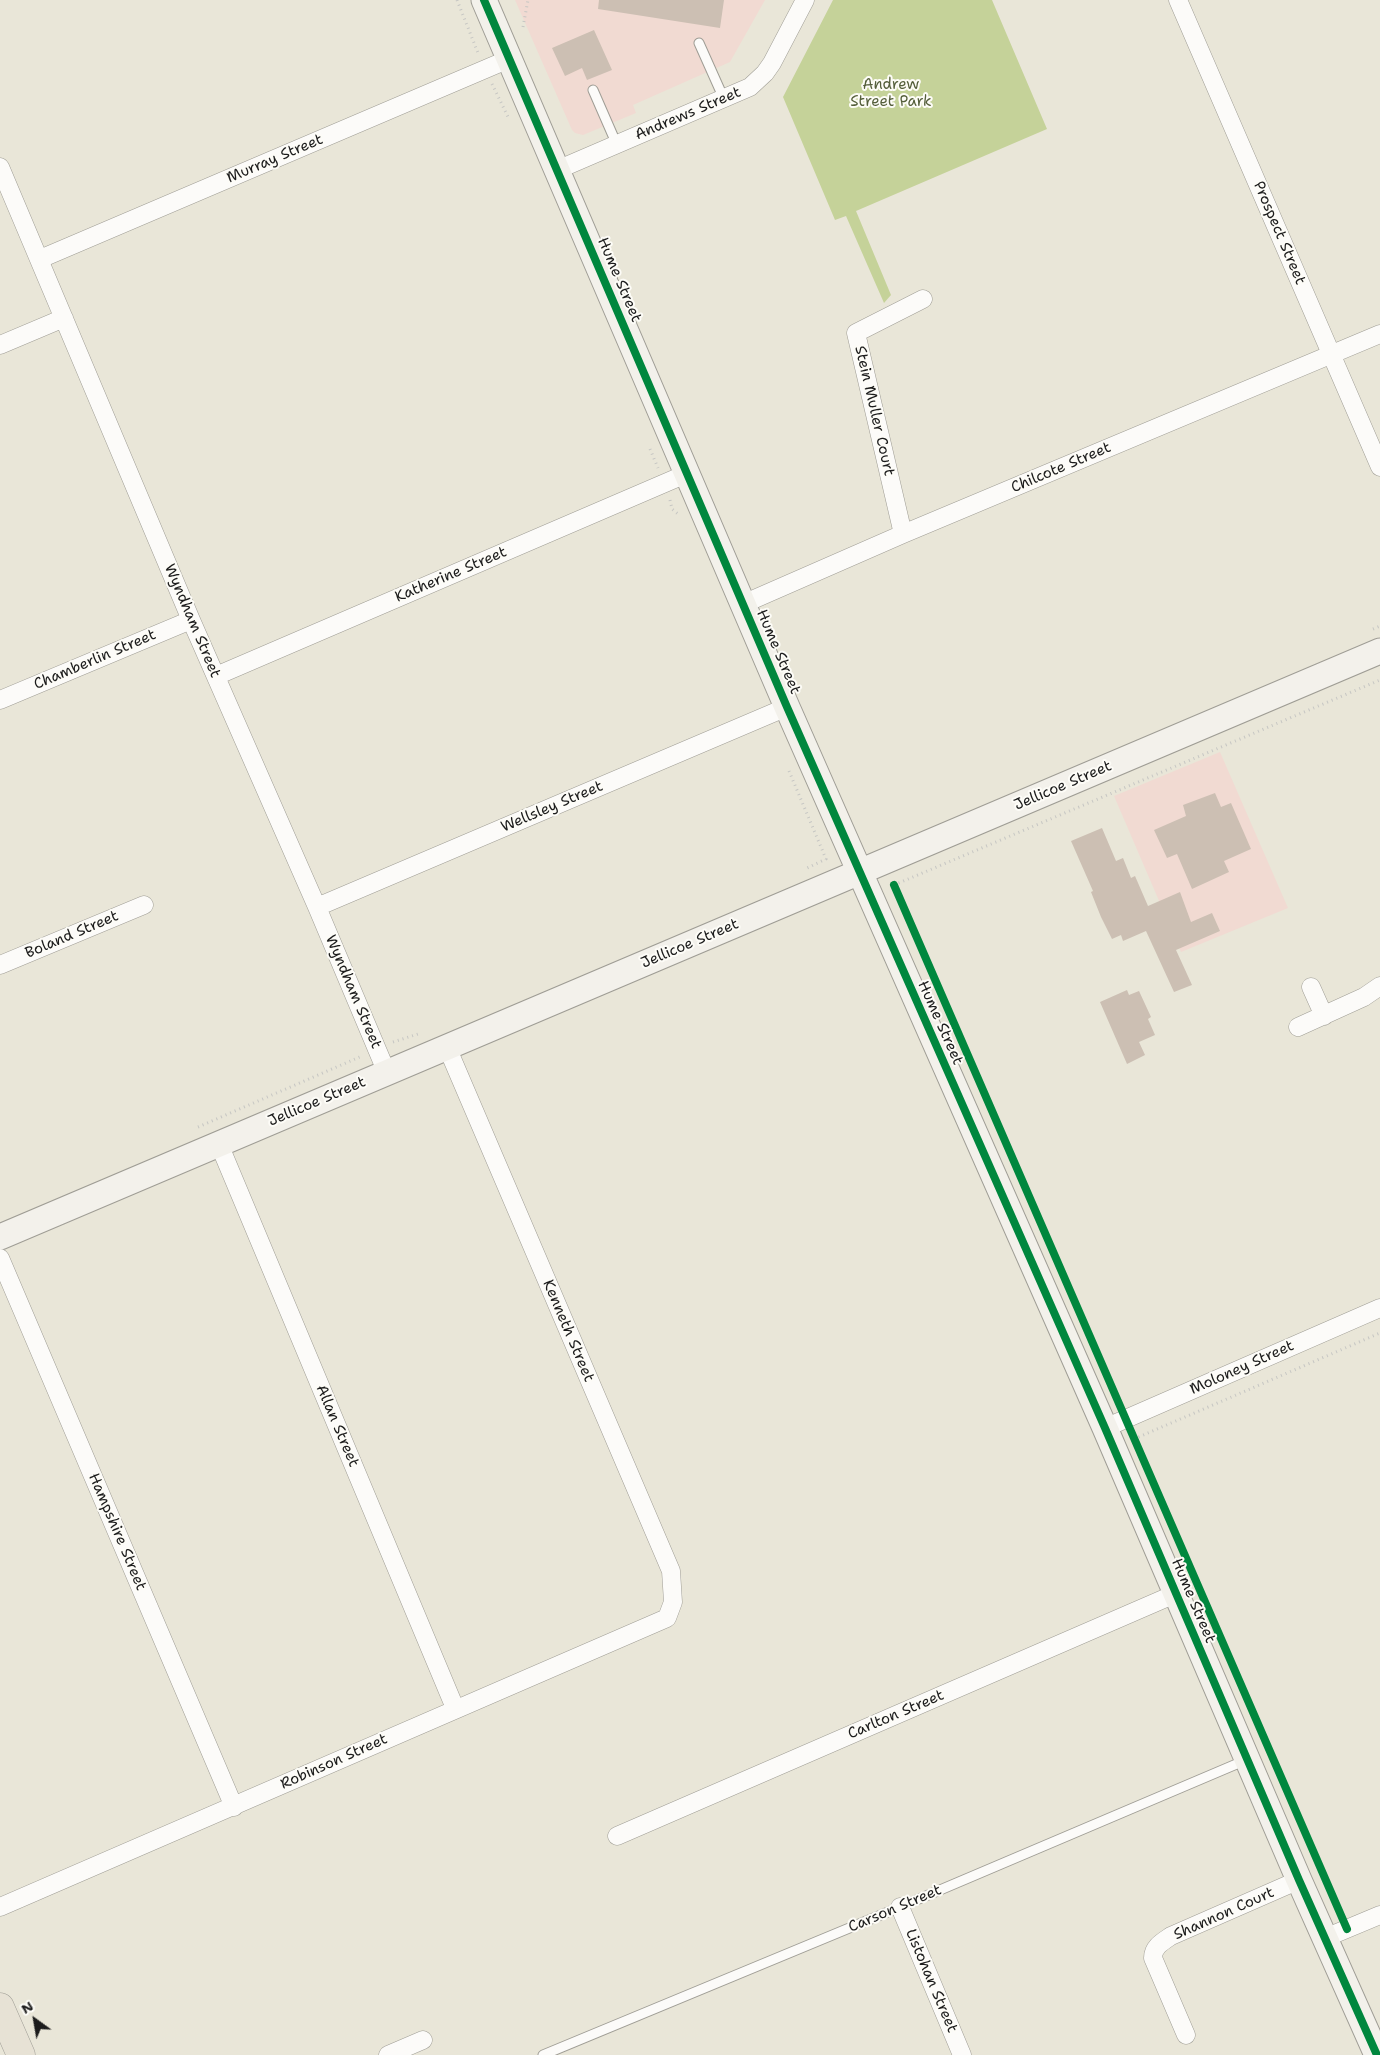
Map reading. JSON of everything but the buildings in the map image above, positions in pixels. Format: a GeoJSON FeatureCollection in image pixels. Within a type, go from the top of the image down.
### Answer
{"type":"FeatureCollection","features":[{"type":"Feature","properties":{"kind":"highway"},"geometry":{"type":"LineString","coordinates":[[0,2007],[17,2054]]}},
{"type":"Feature","properties":{"kind":"street","name":"Hume Street"},"geometry":{"type":"LineString","coordinates":[[484,0],[686,474],[859,872],[1115,1424],[1175,1594],[1377,2055]]}},
{"type":"Feature","properties":{"kind":"street","name":"Andrews Street"},"geometry":{"type":"LineString","coordinates":[[558,170],[724,100],[750,87],[765,73],[805,0]]}},
{"type":"Feature","properties":{"kind":"street","name":"Prospect Street"},"geometry":{"type":"LineString","coordinates":[[1178,0],[1380,467]]}},
{"type":"Feature","properties":{"kind":"street","name":"Murray Street"},"geometry":{"type":"LineString","coordinates":[[40,259],[509,59]]}},
{"type":"Feature","properties":{"kind":"street","name":"Wyndham Street"},"geometry":{"type":"LineString","coordinates":[[0,167],[191,620],[387,1073]]}},
{"type":"Feature","properties":{"kind":"street","name":"Stein Muller Court"},"geometry":{"type":"LineString","coordinates":[[903,534],[856,333],[923,299]]}},
{"type":"Feature","properties":{"kind":"street"},"geometry":{"type":"LineString","coordinates":[[0,345],[64,318]]}},
{"type":"Feature","properties":{"kind":"street","name":"Chilcote Street"},"geometry":{"type":"LineString","coordinates":[[742,604],[903,534],[1380,334]]}},
{"type":"Feature","properties":{"kind":"street","name":"Katherine Street"},"geometry":{"type":"LineString","coordinates":[[216,676],[686,474]]}},
{"type":"Feature","properties":{"kind":"street","name":"Chamberlin Street"},"geometry":{"type":"LineString","coordinates":[[0,700],[191,620]]}},
{"type":"Feature","properties":{"kind":"street","name":"Jellicoe Street"},"geometry":{"type":"LineString","coordinates":[[0,1237],[1380,651]]}},
{"type":"Feature","properties":{"kind":"street","name":"Wellsley Street"},"geometry":{"type":"LineString","coordinates":[[316,907],[787,707]]}},
{"type":"Feature","properties":{"kind":"street","name":"Boland Street"},"geometry":{"type":"LineString","coordinates":[[0,965],[144,905]]}},
{"type":"Feature","properties":{"kind":"street"},"geometry":{"type":"LineString","coordinates":[[1298,1027],[1364,997],[1380,986]]}},
{"type":"Feature","properties":{"kind":"street"},"geometry":{"type":"LineString","coordinates":[[1311,987],[1324,1016]]}},
{"type":"Feature","properties":{"kind":"street","name":"Kenneth Street"},"geometry":{"type":"LineString","coordinates":[[447,1047],[671,1571],[673,1602],[667,1618]]}},
{"type":"Feature","properties":{"kind":"street","name":"Allan Street"},"geometry":{"type":"LineString","coordinates":[[219,1144],[455,1708]]}},
{"type":"Feature","properties":{"kind":"street","name":"Hampshire Street"},"geometry":{"type":"LineString","coordinates":[[0,1258],[234,1807]]}},
{"type":"Feature","properties":{"kind":"street","name":"Moloney Street"},"geometry":{"type":"LineString","coordinates":[[1115,1424],[1380,1308]]}},
{"type":"Feature","properties":{"kind":"street","name":"Carlton Street"},"geometry":{"type":"LineString","coordinates":[[617,1836],[1175,1594]]}},
{"type":"Feature","properties":{"kind":"street","name":"Robinson Street"},"geometry":{"type":"LineString","coordinates":[[0,1907],[234,1807],[455,1708],[667,1618]]}},
{"type":"Feature","properties":{"kind":"street","name":"Shannon Court"},"geometry":{"type":"LineString","coordinates":[[1186,2035],[1152,1958],[1153,1952],[1159,1944],[1171,1936],[1299,1880]]}},
{"type":"Feature","properties":{"kind":"street","name":"Listohan Street"},"geometry":{"type":"LineString","coordinates":[[900,1908],[962,2055]]}},
{"type":"Feature","properties":{"kind":"street"},"geometry":{"type":"LineString","coordinates":[[1326,1938],[1380,1915]]}},
{"type":"Feature","properties":{"kind":"street"},"geometry":{"type":"LineString","coordinates":[[388,2055],[423,2040]]}},
{"type":"Feature","properties":{"kind":"lane"},"geometry":{"type":"LineString","coordinates":[[699,43],[724,100]]}},
{"type":"Feature","properties":{"kind":"lane"},"geometry":{"type":"LineString","coordinates":[[593,90],[617,145]]}},
{"type":"Feature","properties":{"kind":"lane","name":"Carson Street"},"geometry":{"type":"LineString","coordinates":[[543,2055],[900,1908],[1247,1760]]}},
{"type":"Feature","properties":{"kind":"path"},"geometry":{"type":"LineString","coordinates":[[524,27],[528,0]]}},
{"type":"Feature","properties":{"kind":"path"},"geometry":{"type":"LineString","coordinates":[[898,894],[894,885],[1380,680]]}},
{"type":"Feature","properties":{"kind":"path"},"geometry":{"type":"LineString","coordinates":[[191,1130],[376,1049]]}},
{"type":"Feature","properties":{"kind":"path"},"geometry":{"type":"LineString","coordinates":[[1134,1439],[1380,1333]]}},
{"type":"Feature","properties":{"kind":"path"},"geometry":{"type":"LineString","coordinates":[[1115,1424],[1134,1439],[1138,1448]]}},
{"type":"Feature","properties":{"kind":"shaded area"},"geometry":{"type":"Polygon","coordinates":[[[515,0],[765,0],[730,62],[633,105],[636,113],[583,135],[572,130],[515,0]]]}},
{"type":"Feature","properties":{"kind":"shaded area"},"geometry":{"type":"Polygon","coordinates":[[[1220,752],[1288,908],[1181,952],[1114,796],[1220,752]]]}},
{"type":"Feature","properties":{"kind":"green space","name":"Andrew Street Park"},"geometry":{"type":"Polygon","coordinates":[[[833,0],[992,0],[1047,129],[856,211],[891,295],[884,303],[846,216],[835,220],[783,97],[833,0]]]}},
{"type":"Feature","properties":{"kind":"cycle path"},"geometry":{"type":"LineString","coordinates":[[484,0],[787,707],[1105,1428],[1299,1880],[1377,2055]]}},
{"type":"Feature","properties":{"kind":"cycle path"},"geometry":{"type":"LineString","coordinates":[[894,885],[1347,1929]]}}]}
